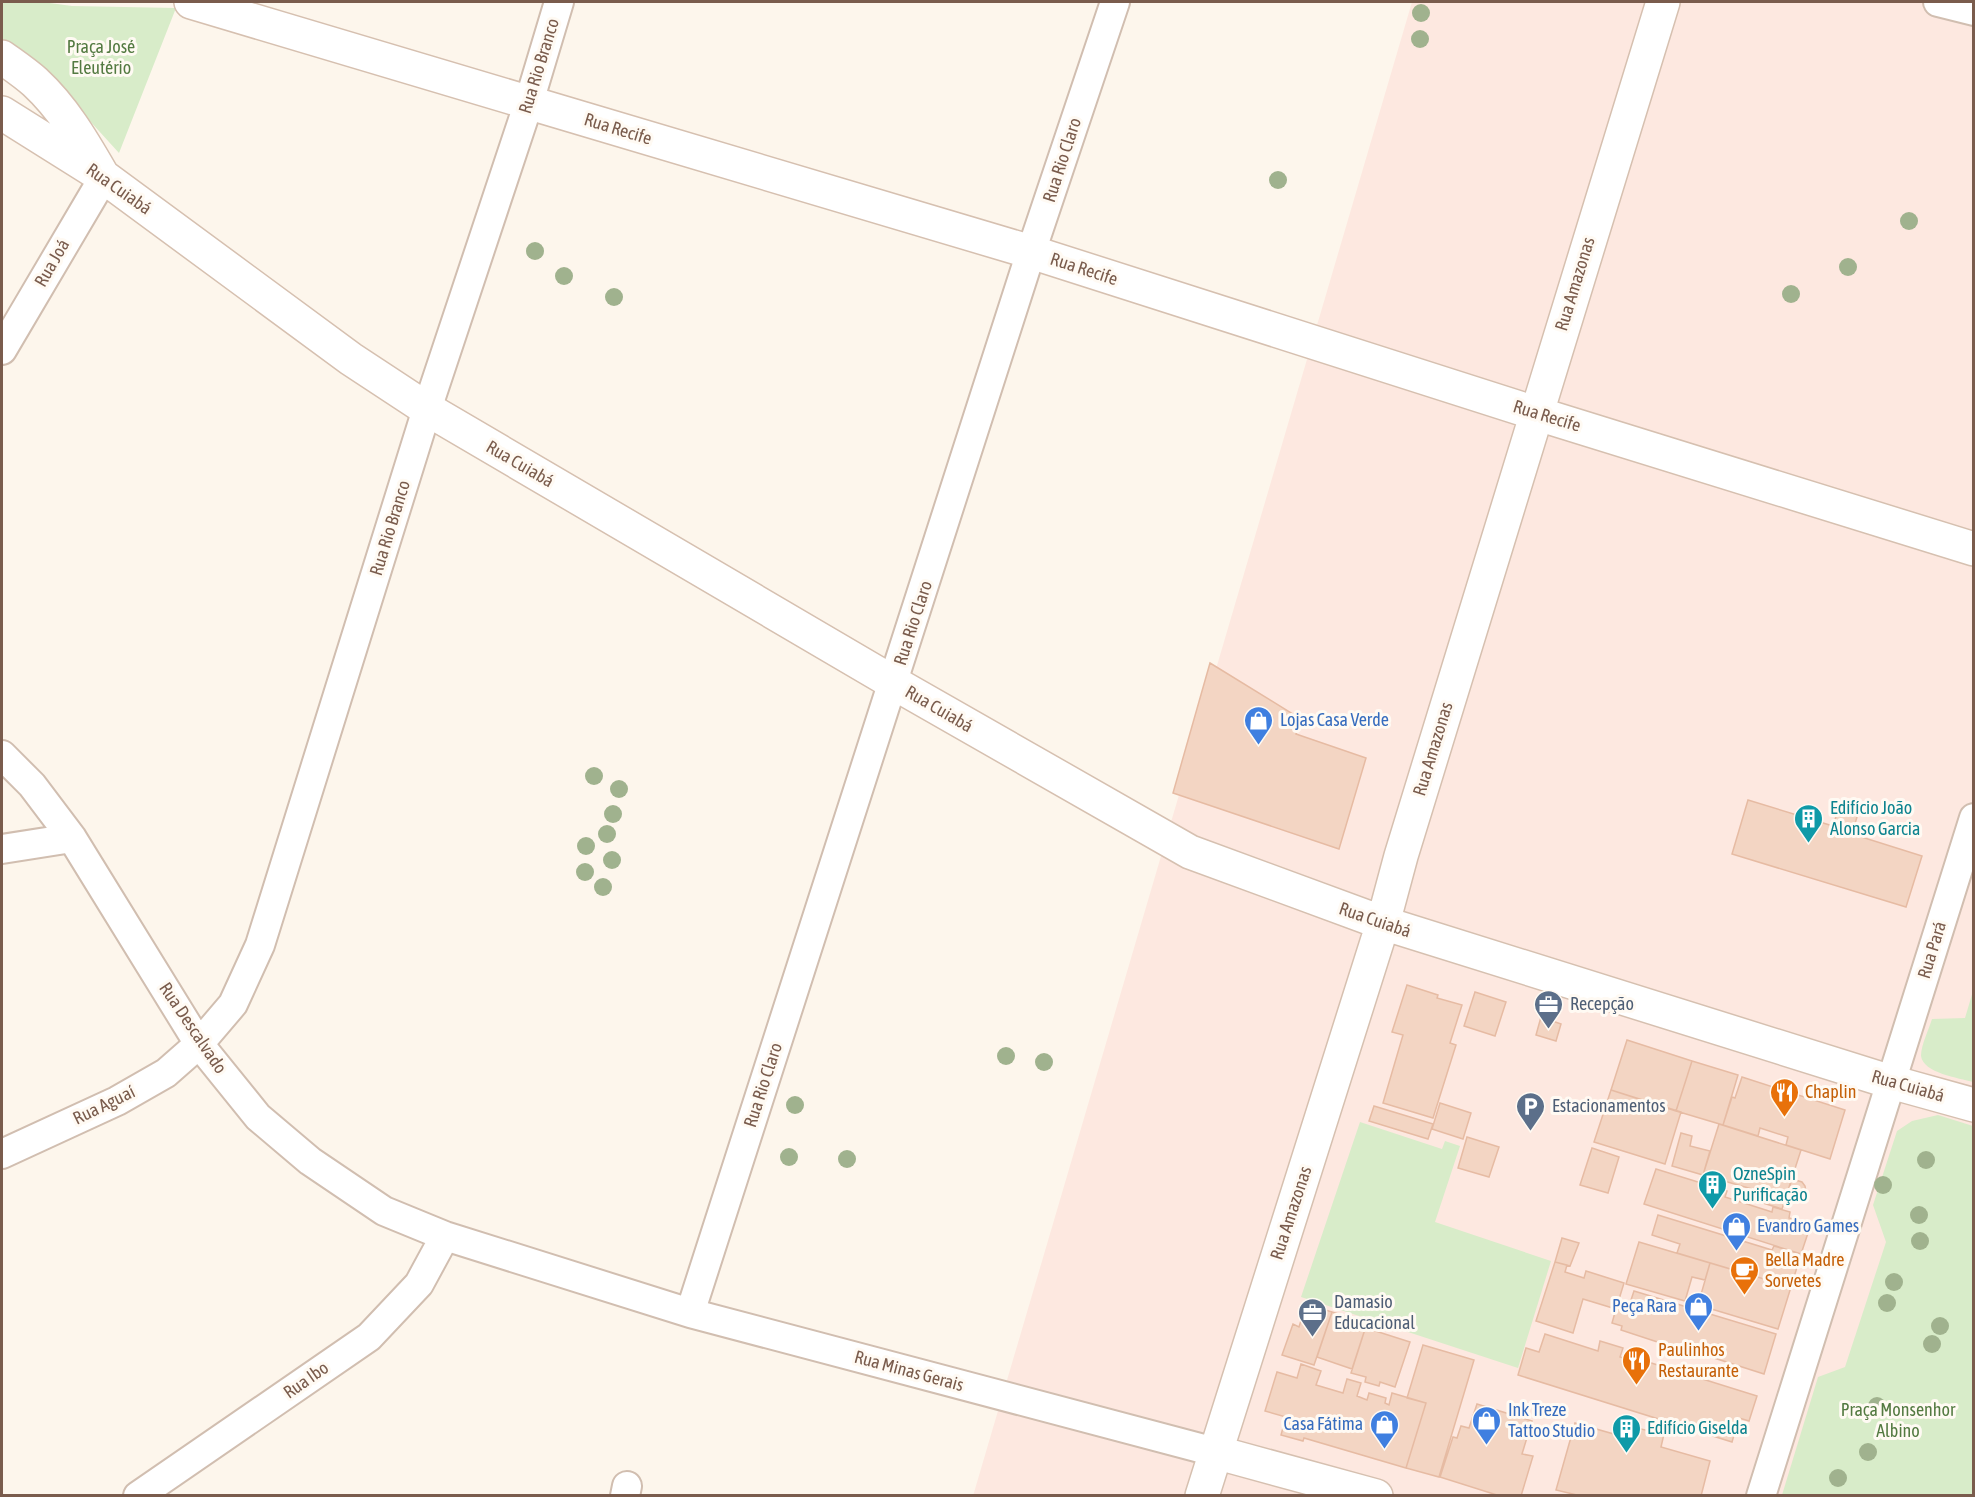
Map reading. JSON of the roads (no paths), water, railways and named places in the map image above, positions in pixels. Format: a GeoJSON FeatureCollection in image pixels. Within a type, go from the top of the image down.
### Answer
{"type":"FeatureCollection","features":[{"type":"Feature","properties":{"kind":"main road","name":"Rua Recife"},"geometry":{"type":"LineString","coordinates":[[190,2],[1031,252],[1535,413],[1974,549]]}},
{"type":"Feature","properties":{"kind":"main road","name":"Rua Amazonas"},"geometry":{"type":"LineString","coordinates":[[1202,1496],[1383,923],[1401,856],[1535,413],[1663,2]]}},
{"type":"Feature","properties":{"kind":"main road"},"geometry":{"type":"LineString","coordinates":[[2,57],[35,82],[61,110],[80,136],[104,177]]}},
{"type":"Feature","properties":{"kind":"main road","name":"Rua Cuiabá"},"geometry":{"type":"LineString","coordinates":[[2,113],[104,177],[351,359],[427,409],[894,683],[1190,852],[1383,923],[1891,1082],[1974,1105]]}},
{"type":"Feature","properties":{"kind":"main road","name":"Rua Minas Gerais"},"geometry":{"type":"LineString","coordinates":[[1215,1452],[1376,1496]]}},
{"type":"Feature","properties":{"kind":"street","name":"Rua Rio Branco"},"geometry":{"type":"LineString","coordinates":[[199,1044],[233,1004],[260,945],[427,409],[529,102],[559,2]]}},
{"type":"Feature","properties":{"kind":"street","name":"Rua Rio Claro"},"geometry":{"type":"LineString","coordinates":[[690,1313],[1031,252],[1115,2]]}},
{"type":"Feature","properties":{"kind":"street"},"geometry":{"type":"LineString","coordinates":[[1938,2],[1974,11]]}},
{"type":"Feature","properties":{"kind":"street","name":"Rua Joá"},"geometry":{"type":"LineString","coordinates":[[2,350],[104,177]]}},
{"type":"Feature","properties":{"kind":"street","name":"Rua Descalvado"},"geometry":{"type":"LineString","coordinates":[[2,754],[32,785],[72,838],[199,1044],[258,1117],[310,1161],[384,1211],[445,1236]]}},
{"type":"Feature","properties":{"kind":"street","name":"Rua Pará"},"geometry":{"type":"LineString","coordinates":[[1891,1082],[1974,818]]}},
{"type":"Feature","properties":{"kind":"street"},"geometry":{"type":"LineString","coordinates":[[2,849],[72,838]]}},
{"type":"Feature","properties":{"kind":"street","name":"Rua Aguaí"},"geometry":{"type":"LineString","coordinates":[[2,1154],[127,1095],[166,1073],[199,1044]]}},
{"type":"Feature","properties":{"kind":"street"},"geometry":{"type":"LineString","coordinates":[[1761,1496],[1891,1082]]}},
{"type":"Feature","properties":{"kind":"street","name":"Rua Minas Gerais"},"geometry":{"type":"LineString","coordinates":[[445,1236],[690,1313],[1215,1452]]}},
{"type":"Feature","properties":{"kind":"street","name":"Rua Ibo"},"geometry":{"type":"LineString","coordinates":[[138,1496],[369,1337],[418,1284],[445,1236]]}},
{"type":"Feature","properties":{"kind":"place","name":"Lojas Casa Verde"},"geometry":{"type":"Point","coordinates":[1259,746]}},
{"type":"Feature","properties":{"kind":"place","name":"Edifício João Alonso Garcia"},"geometry":{"type":"Point","coordinates":[1809,844]}},
{"type":"Feature","properties":{"kind":"place","name":"Recepção"},"geometry":{"type":"Point","coordinates":[1549,1030]}},
{"type":"Feature","properties":{"kind":"place","name":"Chaplin"},"geometry":{"type":"Point","coordinates":[1784,1118]}},
{"type":"Feature","properties":{"kind":"place","name":"Estacionamentos"},"geometry":{"type":"Point","coordinates":[1531,1132]}},
{"type":"Feature","properties":{"kind":"place","name":"OzneSpin Purificação"},"geometry":{"type":"Point","coordinates":[1712,1210]}},
{"type":"Feature","properties":{"kind":"place","name":"Evandro Games"},"geometry":{"type":"Point","coordinates":[1736,1252]}},
{"type":"Feature","properties":{"kind":"place","name":"Bella Madre Sorvetes"},"geometry":{"type":"Point","coordinates":[1744,1296]}},
{"type":"Feature","properties":{"kind":"place","name":"Peça Rara"},"geometry":{"type":"Point","coordinates":[1698,1332]}},
{"type":"Feature","properties":{"kind":"place","name":"Damasio Educacional"},"geometry":{"type":"Point","coordinates":[1313,1338]}},
{"type":"Feature","properties":{"kind":"place","name":"Paulinhos Restaurante"},"geometry":{"type":"Point","coordinates":[1637,1386]}},
{"type":"Feature","properties":{"kind":"place","name":"Ink Treze Tattoo Studio"},"geometry":{"type":"Point","coordinates":[1487,1446]}},
{"type":"Feature","properties":{"kind":"place","name":"Casa Fátima"},"geometry":{"type":"Point","coordinates":[1384,1450]}},
{"type":"Feature","properties":{"kind":"place","name":"Edifício Giselda"},"geometry":{"type":"Point","coordinates":[1626,1454]}},
{"type":"Feature","properties":{"kind":"park label","name":"Praça José Eleutério"},"geometry":{"type":"Point","coordinates":[101,57]}},
{"type":"Feature","properties":{"kind":"park label","name":"Praça Monsenhor Albino"},"geometry":{"type":"Point","coordinates":[1898,1420]}}]}
